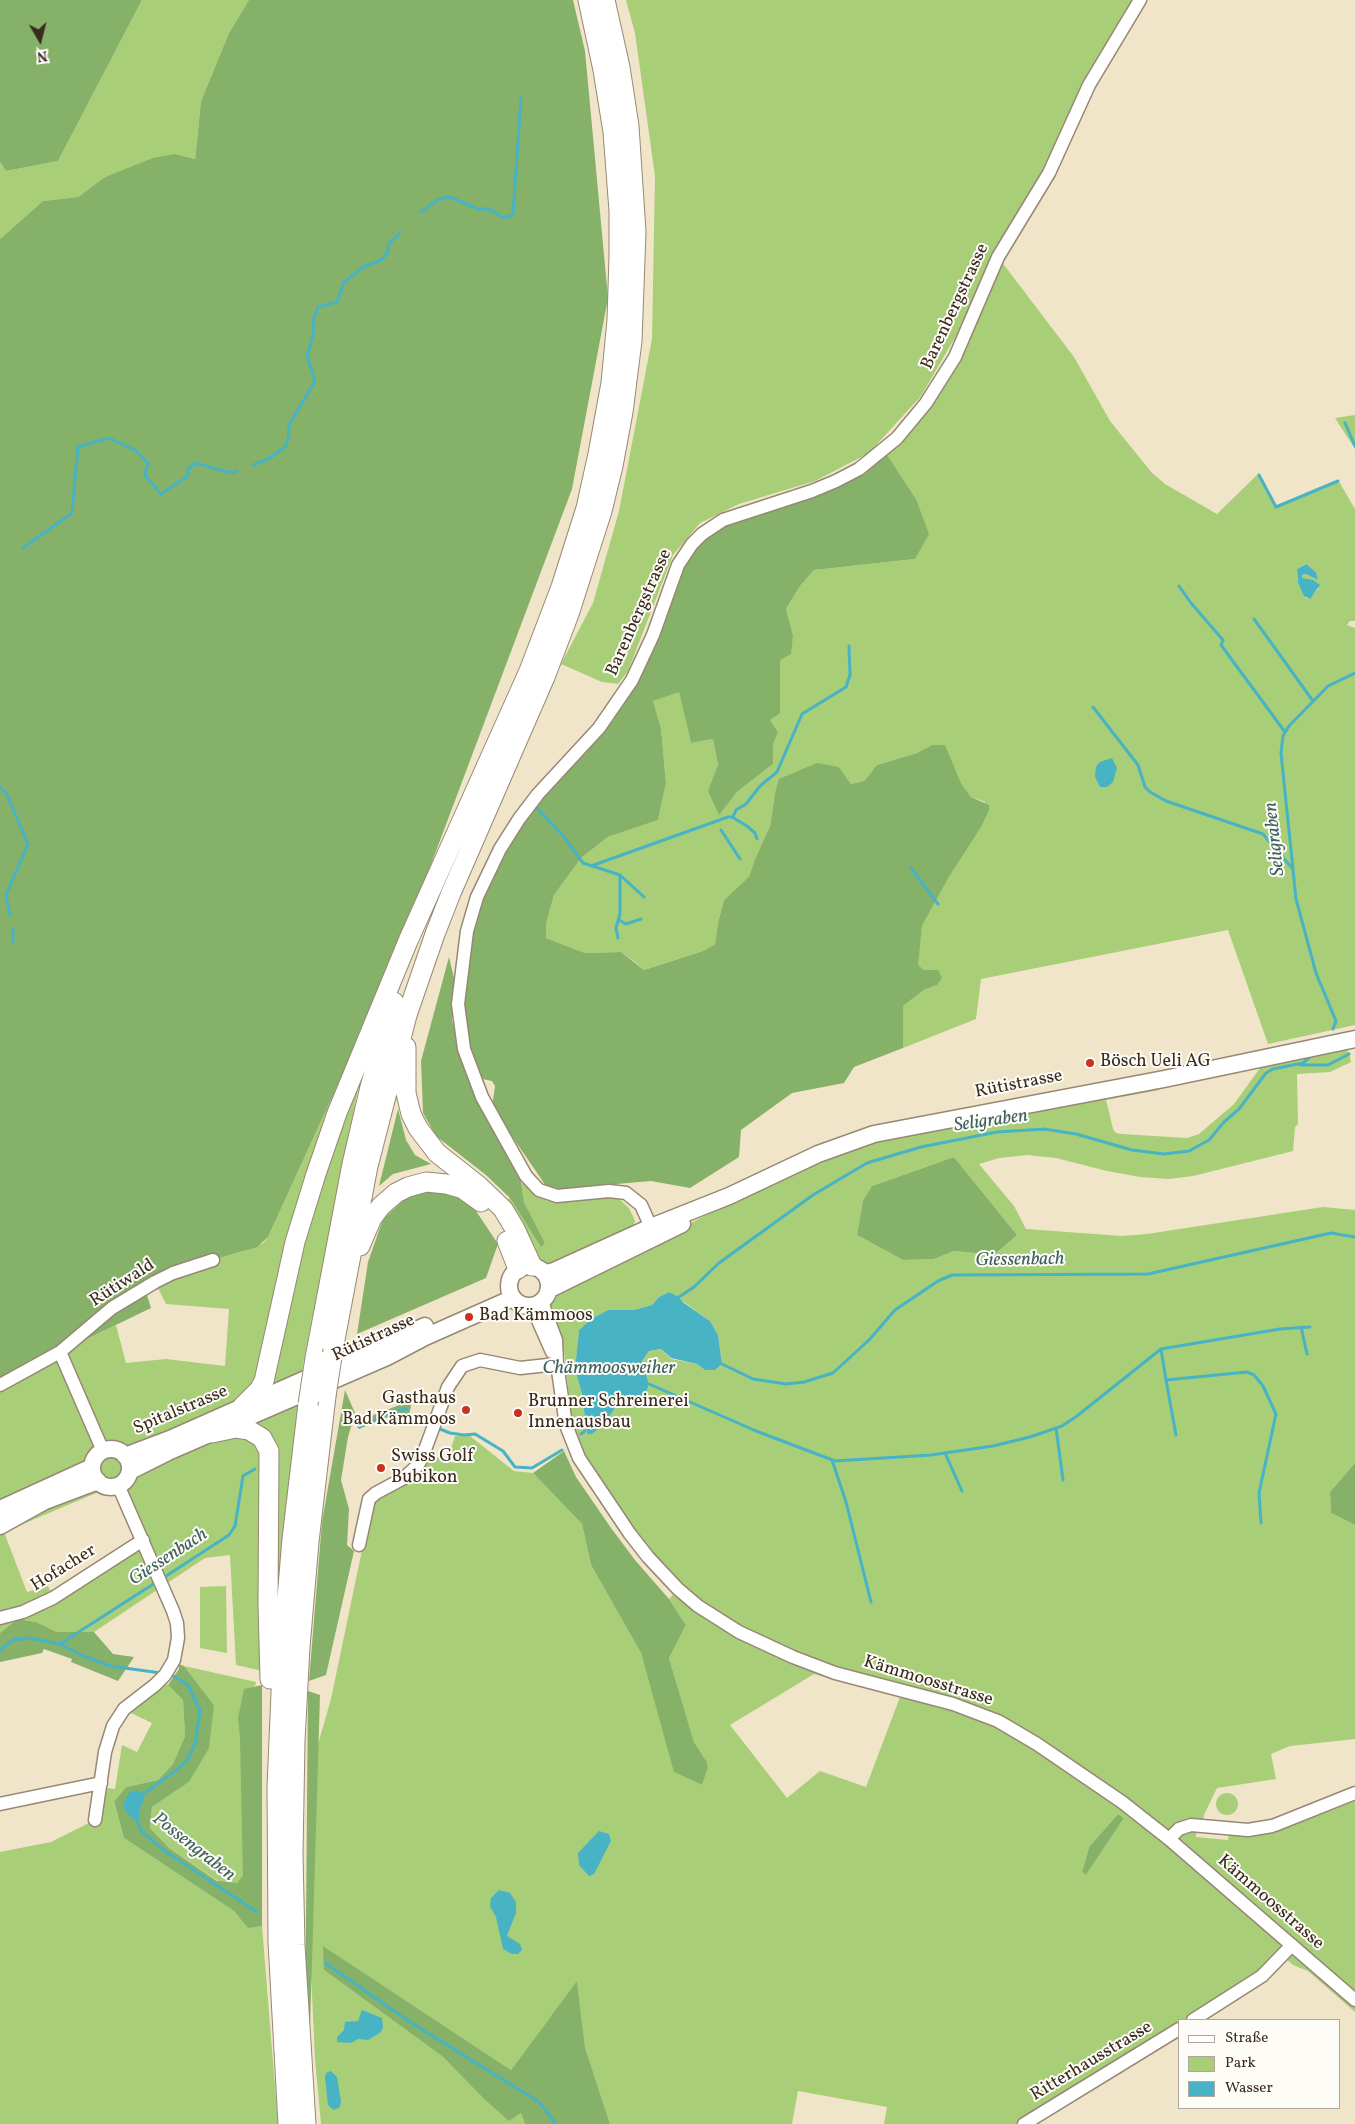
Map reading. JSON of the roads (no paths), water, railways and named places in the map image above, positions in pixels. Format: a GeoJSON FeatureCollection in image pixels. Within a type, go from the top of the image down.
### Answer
{"type":"FeatureCollection","features":[{"type":"Feature","properties":{"kind":"highway"},"geometry":{"type":"LineString","coordinates":[[249,1408],[264,1381],[295,1242],[337,1113],[408,941],[529,671],[561,587],[586,508],[608,400],[618,301],[618,203],[609,103],[588,0]]}},
{"type":"Feature","properties":{"kind":"highway"},"geometry":{"type":"LineString","coordinates":[[306,2124],[300,2045],[295,1928],[295,1741],[300,1647],[309,1542],[326,1396],[342,1299],[368,1166],[408,1015],[435,934],[541,685],[575,597],[602,511],[620,433],[634,318],[635,208],[632,156],[625,99],[605,0]]}},
{"type":"Feature","properties":{"kind":"highway"},"geometry":{"type":"LineString","coordinates":[[277,1840],[283,1646],[292,1539],[315,1358],[344,1200],[379,1052],[410,953],[459,830]]}},
{"type":"Feature","properties":{"kind":"highway"},"geometry":{"type":"LineString","coordinates":[[408,1015],[405,1087],[414,1121],[437,1153],[479,1186],[503,1209],[515,1229],[537,1284]]}},
{"type":"Feature","properties":{"kind":"highway"},"geometry":{"type":"LineString","coordinates":[[342,1299],[363,1237],[377,1211],[396,1193],[426,1182],[457,1187],[469,1192],[482,1204],[501,1228],[537,1284]]}},
{"type":"Feature","properties":{"kind":"highway"},"geometry":{"type":"LineString","coordinates":[[212,1433],[236,1428],[249,1430],[264,1441],[270,1454],[268,1605],[277,1840],[278,1942],[288,2124]]}},
{"type":"Feature","properties":{"kind":"main road","name":"Rütistrasse"},"geometry":{"type":"LineString","coordinates":[[537,1284],[554,1271],[653,1232],[824,1152],[882,1132],[1164,1079],[1355,1040]]}},
{"type":"Feature","properties":{"kind":"main road"},"geometry":{"type":"LineString","coordinates":[[511,1278],[537,1284],[522,1305],[511,1294],[511,1278]]}},
{"type":"Feature","properties":{"kind":"main road","name":"Rütistrasse"},"geometry":{"type":"LineString","coordinates":[[249,1408],[511,1294]]}},
{"type":"Feature","properties":{"kind":"main road","name":"Spitalstrasse"},"geometry":{"type":"LineString","coordinates":[[128,1464],[143,1464],[212,1433],[249,1408]]}},
{"type":"Feature","properties":{"kind":"main road","name":"Spitalstrasse"},"geometry":{"type":"LineString","coordinates":[[128,1464],[147,1448],[249,1408]]}},
{"type":"Feature","properties":{"kind":"main road"},"geometry":{"type":"LineString","coordinates":[[115,1449],[128,1464],[124,1482],[118,1485],[107,1486],[95,1474],[95,1458],[102,1451],[115,1449]]}},
{"type":"Feature","properties":{"kind":"main road"},"geometry":{"type":"LineString","coordinates":[[0,1509],[95,1474]]}},
{"type":"Feature","properties":{"kind":"main road"},"geometry":{"type":"LineString","coordinates":[[0,1526],[95,1474]]}},
{"type":"Feature","properties":{"kind":"street","name":"Barenbergstrasse"},"geometry":{"type":"LineString","coordinates":[[653,1232],[638,1201],[622,1192],[557,1196],[539,1190],[526,1176],[487,1106],[475,1080],[464,1048],[460,1032],[458,1004],[466,940],[477,897],[500,849],[519,819],[538,794],[599,728],[632,680],[652,635],[678,565],[692,544],[702,534],[723,520],[812,491],[859,469],[897,438],[926,403],[955,357],[998,257],[1049,173],[1089,85],[1140,0]]}},
{"type":"Feature","properties":{"kind":"street","name":"Rütiwald"},"geometry":{"type":"LineString","coordinates":[[0,1385],[60,1352],[112,1308],[173,1272],[213,1260]]}},
{"type":"Feature","properties":{"kind":"street","name":"Kämmoosstrasse"},"geometry":{"type":"LineString","coordinates":[[537,1284],[557,1364],[566,1425],[573,1445],[584,1467],[648,1557],[678,1590],[698,1606],[739,1632],[815,1666],[953,1704],[998,1721],[1058,1757],[1122,1802],[1169,1839],[1355,2000]]}},
{"type":"Feature","properties":{"kind":"street"},"geometry":{"type":"LineString","coordinates":[[60,1352],[102,1451]]}},
{"type":"Feature","properties":{"kind":"street"},"geometry":{"type":"LineString","coordinates":[[359,1545],[369,1499],[376,1492],[404,1478],[422,1458],[448,1387],[462,1366],[480,1360],[520,1368],[557,1364]]}},
{"type":"Feature","properties":{"kind":"street"},"geometry":{"type":"LineString","coordinates":[[95,1820],[107,1744],[117,1718],[128,1704],[158,1682],[171,1667],[177,1645],[177,1623],[118,1485]]}},
{"type":"Feature","properties":{"kind":"street","name":"Hofacher"},"geometry":{"type":"LineString","coordinates":[[0,1618],[23,1612],[53,1598],[143,1540]]}},
{"type":"Feature","properties":{"kind":"street"},"geometry":{"type":"LineString","coordinates":[[0,1804],[101,1783]]}},
{"type":"Feature","properties":{"kind":"street"},"geometry":{"type":"LineString","coordinates":[[1169,1839],[1179,1829],[1191,1825],[1248,1830],[1274,1825],[1355,1793]]}},
{"type":"Feature","properties":{"kind":"street"},"geometry":{"type":"LineString","coordinates":[[1195,2019],[1262,1976],[1292,1945]]}},
{"type":"Feature","properties":{"kind":"street","name":"Ritterhausstrasse"},"geometry":{"type":"LineString","coordinates":[[1024,2124],[1178,2030]]}},
{"type":"Feature","properties":{"kind":"water"},"geometry":{"type":"Polygon","coordinates":[[[1306,564],[1316,572],[1318,580],[1306,574],[1302,575],[1302,578],[1313,580],[1320,585],[1310,599],[1304,596],[1298,583],[1297,569],[1306,564]]]}},
{"type":"Feature","properties":{"kind":"water"},"geometry":{"type":"Polygon","coordinates":[[[1112,758],[1117,768],[1113,782],[1107,787],[1100,787],[1095,777],[1096,767],[1100,762],[1112,758]]]}},
{"type":"Feature","properties":{"kind":"water","name":"Chämmoosweiher"},"geometry":{"type":"Polygon","coordinates":[[[669,1292],[679,1297],[684,1303],[710,1321],[718,1335],[722,1364],[715,1370],[705,1370],[697,1364],[671,1358],[661,1349],[649,1351],[642,1361],[649,1384],[645,1396],[615,1408],[604,1425],[592,1434],[587,1434],[582,1394],[575,1369],[579,1330],[591,1319],[608,1310],[634,1310],[652,1305],[659,1297],[669,1292]]]}},
{"type":"Feature","properties":{"kind":"water"},"geometry":{"type":"Polygon","coordinates":[[[138,1790],[143,1794],[144,1799],[139,1812],[139,1821],[136,1822],[126,1812],[123,1805],[129,1793],[138,1790]]]}},
{"type":"Feature","properties":{"kind":"water"},"geometry":{"type":"Polygon","coordinates":[[[599,1831],[609,1834],[611,1841],[594,1874],[589,1876],[579,1865],[578,1853],[599,1831]]]}},
{"type":"Feature","properties":{"kind":"water"},"geometry":{"type":"Polygon","coordinates":[[[499,1890],[510,1893],[516,1902],[516,1913],[507,1936],[520,1944],[522,1950],[518,1954],[512,1954],[503,1949],[496,1917],[490,1906],[491,1898],[499,1890]]]}},
{"type":"Feature","properties":{"kind":"water"},"geometry":{"type":"Polygon","coordinates":[[[362,2010],[382,2018],[383,2027],[381,2032],[368,2040],[358,2039],[351,2043],[337,2042],[337,2037],[344,2030],[345,2022],[358,2021],[362,2010]]]}},
{"type":"Feature","properties":{"kind":"water"},"geometry":{"type":"Polygon","coordinates":[[[331,2071],[337,2077],[341,2101],[340,2107],[334,2110],[328,2105],[325,2077],[326,2073],[331,2071]]]}},
{"type":"Feature","properties":{"kind":"waterway"},"geometry":{"type":"LineString","coordinates":[[421,212],[439,199],[450,197],[478,209],[490,209],[502,217],[508,217],[513,214],[521,98]]}},
{"type":"Feature","properties":{"kind":"waterway"},"geometry":{"type":"LineString","coordinates":[[253,465],[270,458],[285,447],[288,440],[289,425],[315,381],[307,356],[318,307],[337,302],[344,282],[365,266],[380,261],[387,254],[389,244],[400,233]]}},
{"type":"Feature","properties":{"kind":"waterway"},"geometry":{"type":"LineString","coordinates":[[1345,423],[1355,446]]}},
{"type":"Feature","properties":{"kind":"waterway"},"geometry":{"type":"LineString","coordinates":[[23,548],[72,513],[78,447],[109,438],[135,450],[148,463],[145,475],[161,494],[188,476],[188,469],[196,463],[231,473],[237,471]]}},
{"type":"Feature","properties":{"kind":"waterway"},"geometry":{"type":"LineString","coordinates":[[1259,475],[1276,507],[1338,481]]}},
{"type":"Feature","properties":{"kind":"waterway"},"geometry":{"type":"LineString","coordinates":[[1179,586],[1223,640],[1221,645],[1285,732]]}},
{"type":"Feature","properties":{"kind":"waterway"},"geometry":{"type":"LineString","coordinates":[[1254,619],[1313,701]]}},
{"type":"Feature","properties":{"kind":"waterway"},"geometry":{"type":"LineString","coordinates":[[733,817],[736,810],[746,804],[760,786],[777,772],[802,714],[846,687],[850,675],[849,646]]}},
{"type":"Feature","properties":{"kind":"waterway","name":"Seligraben"},"geometry":{"type":"LineString","coordinates":[[1333,1029],[1336,1021],[1316,973],[1296,899],[1281,753],[1283,736],[1289,726],[1328,686],[1355,673]]}},
{"type":"Feature","properties":{"kind":"waterway"},"geometry":{"type":"LineString","coordinates":[[1093,707],[1138,765],[1145,787],[1150,792],[1166,801],[1263,834],[1292,868]]}},
{"type":"Feature","properties":{"kind":"waterway"},"geometry":{"type":"LineString","coordinates":[[0,787],[6,793],[28,844],[6,895],[10,915]]}},
{"type":"Feature","properties":{"kind":"waterway"},"geometry":{"type":"LineString","coordinates":[[537,808],[565,838],[583,863],[620,875],[644,897]]}},
{"type":"Feature","properties":{"kind":"waterway"},"geometry":{"type":"LineString","coordinates":[[591,866],[728,817],[732,817],[747,826],[755,833],[757,839]]}},
{"type":"Feature","properties":{"kind":"waterway"},"geometry":{"type":"LineString","coordinates":[[721,830],[740,859]]}},
{"type":"Feature","properties":{"kind":"waterway"},"geometry":{"type":"LineString","coordinates":[[911,868],[938,904]]}},
{"type":"Feature","properties":{"kind":"waterway"},"geometry":{"type":"LineString","coordinates":[[618,938],[616,928],[620,914],[620,875]]}},
{"type":"Feature","properties":{"kind":"waterway"},"geometry":{"type":"LineString","coordinates":[[619,920],[626,924],[641,919]]}},
{"type":"Feature","properties":{"kind":"waterway"},"geometry":{"type":"LineString","coordinates":[[13,929],[13,942]]}},
{"type":"Feature","properties":{"kind":"waterway"},"geometry":{"type":"LineString","coordinates":[[1300,1065],[1328,1065],[1349,1054]]}},
{"type":"Feature","properties":{"kind":"waterway","name":"Seligraben"},"geometry":{"type":"LineString","coordinates":[[679,1297],[694,1287],[719,1263],[813,1195],[867,1163],[921,1147],[997,1132],[1044,1129],[1076,1134],[1132,1150],[1164,1154],[1189,1151],[1209,1140],[1224,1122],[1239,1109],[1266,1073],[1273,1069],[1303,1063],[1311,1056]]}},
{"type":"Feature","properties":{"kind":"waterway","name":"Giessenbach"},"geometry":{"type":"LineString","coordinates":[[722,1364],[753,1379],[786,1384],[804,1382],[833,1373],[869,1340],[895,1310],[938,1281],[952,1275],[1148,1274],[1331,1233],[1355,1237]]}},
{"type":"Feature","properties":{"kind":"waterway"},"geometry":{"type":"LineString","coordinates":[[1301,1327],[1307,1354]]}},
{"type":"Feature","properties":{"kind":"waterway"},"geometry":{"type":"LineString","coordinates":[[649,1384],[756,1431],[835,1461],[931,1455],[993,1446],[1030,1437],[1062,1426],[1161,1349],[1280,1329],[1310,1327]]}},
{"type":"Feature","properties":{"kind":"waterway"},"geometry":{"type":"LineString","coordinates":[[1161,1349],[1166,1380],[1247,1372],[1254,1375],[1263,1386],[1276,1414],[1259,1493],[1261,1523]]}},
{"type":"Feature","properties":{"kind":"waterway"},"geometry":{"type":"LineString","coordinates":[[1166,1380],[1176,1435]]}},
{"type":"Feature","properties":{"kind":"waterway","name":"Giessenbach"},"geometry":{"type":"LineString","coordinates":[[359,1427],[395,1411],[407,1409]]}},
{"type":"Feature","properties":{"kind":"waterway"},"geometry":{"type":"LineString","coordinates":[[1056,1428],[1063,1480]]}},
{"type":"Feature","properties":{"kind":"waterway","name":"Giessenbach"},"geometry":{"type":"LineString","coordinates":[[440,1429],[450,1433],[475,1434],[503,1451],[515,1467],[532,1468],[562,1450]]}},
{"type":"Feature","properties":{"kind":"waterway","name":"Giessenbach"},"geometry":{"type":"LineString","coordinates":[[581,1434],[585,1431]]}},
{"type":"Feature","properties":{"kind":"waterway"},"geometry":{"type":"LineString","coordinates":[[945,1453],[962,1491]]}},
{"type":"Feature","properties":{"kind":"waterway"},"geometry":{"type":"LineString","coordinates":[[832,1460],[846,1502],[871,1602]]}},
{"type":"Feature","properties":{"kind":"waterway","name":"Giessenbach"},"geometry":{"type":"LineString","coordinates":[[163,1578],[229,1535],[235,1526],[243,1476],[255,1469]]}},
{"type":"Feature","properties":{"kind":"waterway","name":"Giessenbach"},"geometry":{"type":"LineString","coordinates":[[60,1644],[158,1581]]}},
{"type":"Feature","properties":{"kind":"waterway","name":"Possengraben"},"geometry":{"type":"LineString","coordinates":[[0,1650],[13,1640],[29,1638],[60,1644],[83,1656],[110,1666],[161,1673]]}},
{"type":"Feature","properties":{"kind":"waterway","name":"Possengraben"},"geometry":{"type":"LineString","coordinates":[[141,1797],[178,1769],[187,1760],[195,1744],[200,1711],[188,1685],[170,1674]]}},
{"type":"Feature","properties":{"kind":"waterway","name":"Possengraben"},"geometry":{"type":"LineString","coordinates":[[137,1819],[141,1831],[165,1851],[257,1912]]}},
{"type":"Feature","properties":{"kind":"waterway","name":"Possengraben"},"geometry":{"type":"LineString","coordinates":[[325,1963],[410,2022],[539,2102],[556,2124]]}},
{"type":"Feature","properties":{"kind":"place","name":"Bösch Ueli AG"},"geometry":{"type":"Point","coordinates":[1090,1063]}},
{"type":"Feature","properties":{"kind":"place","name":"Bad Kämmoos"},"geometry":{"type":"Point","coordinates":[469,1317]}},
{"type":"Feature","properties":{"kind":"place","name":"Gasthaus Bad Kämmoos"},"geometry":{"type":"Point","coordinates":[466,1410]}},
{"type":"Feature","properties":{"kind":"place","name":"Brunner Schreinerei Innenausbau"},"geometry":{"type":"Point","coordinates":[518,1413]}},
{"type":"Feature","properties":{"kind":"place","name":"Swiss Golf Bubikon"},"geometry":{"type":"Point","coordinates":[381,1468]}}]}
